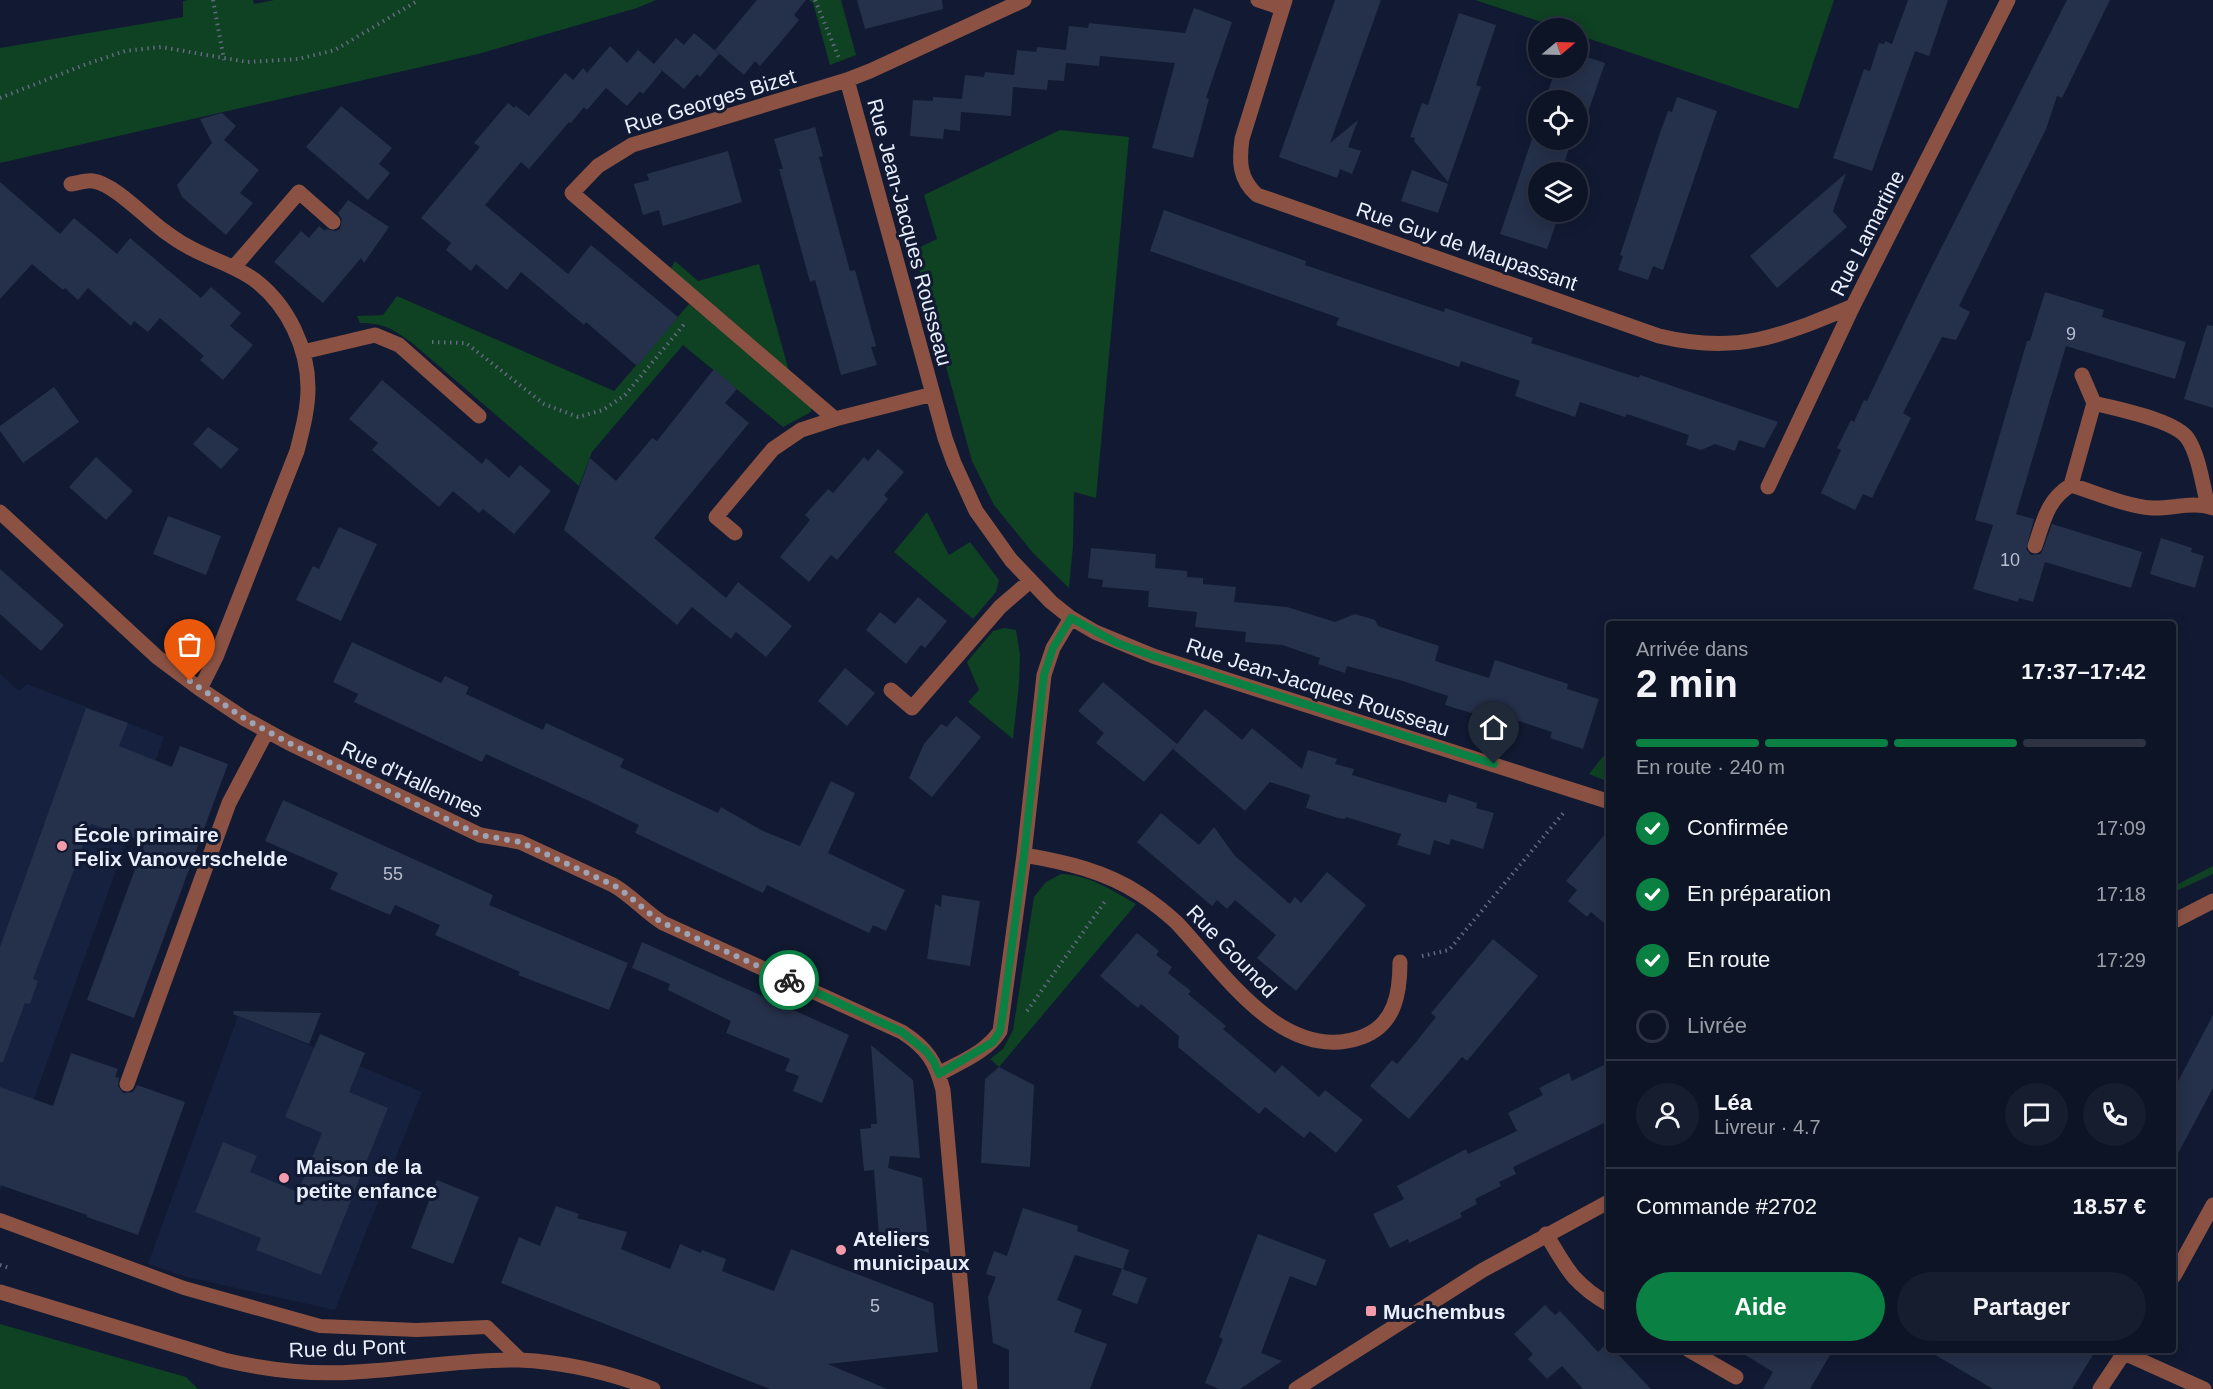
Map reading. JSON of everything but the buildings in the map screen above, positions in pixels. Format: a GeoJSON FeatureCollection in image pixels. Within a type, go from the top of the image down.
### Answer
{"type":"FeatureCollection","features":[{"type":"Feature","properties":{"kind":"street","name":"Rue Georges Bizet"},"geometry":{"type":"LineString","coordinates":[[835,419],[572,193],[598,166],[632,145],[847,80],[896,61],[1024,0]]}},
{"type":"Feature","properties":{"kind":"street","name":"Rue Guy de Maupassant"},"geometry":{"type":"LineString","coordinates":[[1258,0],[1283,4],[1242,139],[1240,157],[1244,179],[1248,187],[1257,195],[1647,332],[1682,341],[1705,344],[1751,342],[1801,328],[1853,306]]}},
{"type":"Feature","properties":{"kind":"street","name":"Rue Lamartine"},"geometry":{"type":"LineString","coordinates":[[1768,487],[1853,306],[2008,0]]}},
{"type":"Feature","properties":{"kind":"street","name":"Rue Jean-Jacques Rousseau"},"geometry":{"type":"LineString","coordinates":[[847,80],[954,463],[965,490],[993,536],[1030,581],[1071,618],[1117,643],[1606,801]]}},
{"type":"Feature","properties":{"kind":"street"},"geometry":{"type":"LineString","coordinates":[[71,184],[94,181],[107,187],[187,246],[234,267],[257,281],[280,306],[295,330],[303,352],[308,388],[304,423],[297,451],[216,657],[200,689]]}},
{"type":"Feature","properties":{"kind":"street"},"geometry":{"type":"LineString","coordinates":[[234,267],[299,192],[333,222]]}},
{"type":"Feature","properties":{"kind":"street"},"geometry":{"type":"LineString","coordinates":[[303,352],[375,335],[399,345],[479,416]]}},
{"type":"Feature","properties":{"kind":"street"},"geometry":{"type":"LineString","coordinates":[[2035,546],[2049,505],[2059,493],[2071,485],[2094,403],[2082,375]]}},
{"type":"Feature","properties":{"kind":"street","name":"Rue Jean-Jacques Rousseau"},"geometry":{"type":"LineString","coordinates":[[735,533],[716,517],[773,449],[801,430],[933,394]]}},
{"type":"Feature","properties":{"kind":"street"},"geometry":{"type":"LineString","coordinates":[[2071,485],[2141,507],[2191,505],[2210,507],[2193,450],[2188,438],[2180,430],[2171,425],[2094,403]]}},
{"type":"Feature","properties":{"kind":"street","name":"Rue d'Hallennes"},"geometry":{"type":"LineString","coordinates":[[0,512],[158,657],[200,689],[267,731],[480,835],[520,842],[613,885],[663,923],[902,1032],[926,1051],[939,1074],[946,1107],[970,1389]]}},
{"type":"Feature","properties":{"kind":"street"},"geometry":{"type":"LineString","coordinates":[[891,690],[912,708],[1000,607],[1030,581]]}},
{"type":"Feature","properties":{"kind":"street"},"geometry":{"type":"LineString","coordinates":[[939,1074],[982,1050],[993,1042],[1000,1031],[1024,855],[1044,675],[1053,648],[1071,618]]}},
{"type":"Feature","properties":{"kind":"street"},"geometry":{"type":"LineString","coordinates":[[127,1084],[229,803],[267,731]]}},
{"type":"Feature","properties":{"kind":"street","name":"Rue Gounod"},"geometry":{"type":"LineString","coordinates":[[1024,855],[1076,865],[1119,882],[1138,893],[1175,921],[1246,1000],[1283,1027],[1316,1040],[1351,1041],[1368,1035],[1382,1025],[1397,1000],[1400,985],[1400,962]]}},
{"type":"Feature","properties":{"kind":"street"},"geometry":{"type":"LineString","coordinates":[[2176,920],[2213,901]]}},
{"type":"Feature","properties":{"kind":"street"},"geometry":{"type":"LineString","coordinates":[[1296,1389],[1444,1294],[1546,1234],[1606,1203]]}},
{"type":"Feature","properties":{"kind":"street"},"geometry":{"type":"LineString","coordinates":[[2176,1272],[2213,1205]]}},
{"type":"Feature","properties":{"kind":"street"},"geometry":{"type":"LineString","coordinates":[[1546,1234],[1569,1273],[1580,1286],[1606,1302]]}},
{"type":"Feature","properties":{"kind":"street","name":"Rue du Pont"},"geometry":{"type":"LineString","coordinates":[[0,1281],[48,1305]]}},
{"type":"Feature","properties":{"kind":"street","name":"Rue du Pont"},"geometry":{"type":"LineString","coordinates":[[0,1292],[224,1360],[276,1370],[353,1373],[484,1361],[521,1360],[599,1372],[653,1389]]}},
{"type":"Feature","properties":{"kind":"street"},"geometry":{"type":"LineString","coordinates":[[1694,1353],[1736,1377]]}},
{"type":"Feature","properties":{"kind":"street"},"geometry":{"type":"LineString","coordinates":[[2100,1389],[2124,1353]]}},
{"type":"Feature","properties":{"kind":"street"},"geometry":{"type":"LineString","coordinates":[[2127,1353],[2204,1389]]}},
{"type":"Feature","properties":{"kind":"lane"},"geometry":{"type":"LineString","coordinates":[[0,1220],[184,1288],[320,1326],[417,1330],[487,1327],[521,1360]]}},
{"type":"Feature","properties":{"kind":"path"},"geometry":{"type":"LineString","coordinates":[[213,0],[224,60]]}},
{"type":"Feature","properties":{"kind":"path"},"geometry":{"type":"LineString","coordinates":[[0,98],[125,51],[161,47],[224,60],[247,62],[298,59],[335,50],[419,0]]}},
{"type":"Feature","properties":{"kind":"path"},"geometry":{"type":"LineString","coordinates":[[815,0],[847,80]]}},
{"type":"Feature","properties":{"kind":"path"},"geometry":{"type":"LineString","coordinates":[[399,345],[427,341],[466,343],[544,404],[578,417],[603,410],[625,395],[701,304]]}},
{"type":"Feature","properties":{"kind":"path"},"geometry":{"type":"LineString","coordinates":[[1400,962],[1449,950],[1581,792]]}},
{"type":"Feature","properties":{"kind":"path"},"geometry":{"type":"LineString","coordinates":[[1000,1031],[1028,1011],[1119,882]]}},
{"type":"Feature","properties":{"kind":"shaded area","name":"École primaire Felix Vanoverschelde"},"geometry":{"type":"Polygon","coordinates":[[[0,674],[19,691],[27,684],[164,737],[0,1193],[0,674]]]}},
{"type":"Feature","properties":{"kind":"shaded area","name":"Maison de la petite enfance"},"geometry":{"type":"Polygon","coordinates":[[[238,1016],[422,1092],[335,1310],[187,1277],[148,1264],[238,1016]]]}},
{"type":"Feature","properties":{"kind":"green space"},"geometry":{"type":"Polygon","coordinates":[[[253,0],[254,4],[274,0],[656,0],[637,8],[478,54],[0,163],[0,48],[183,17],[183,1],[253,0]]]}},
{"type":"Feature","properties":{"kind":"green space"},"geometry":{"type":"Polygon","coordinates":[[[809,0],[841,0],[856,55],[830,65],[813,3],[809,0]]]}},
{"type":"Feature","properties":{"kind":"green space"},"geometry":{"type":"Polygon","coordinates":[[[1475,0],[1834,0],[1798,109],[1588,38],[1588,18],[1530,18],[1475,0]]]}},
{"type":"Feature","properties":{"kind":"green space"},"geometry":{"type":"Polygon","coordinates":[[[1060,130],[1129,137],[1096,498],[1074,492],[1073,546],[1069,588],[1033,553],[994,505],[972,461],[914,250],[937,239],[924,195],[1060,130]]]}},
{"type":"Feature","properties":{"kind":"green space"},"geometry":{"type":"Polygon","coordinates":[[[675,261],[698,281],[759,264],[789,371],[670,270],[675,261]]]}},
{"type":"Feature","properties":{"kind":"green space"},"geometry":{"type":"Polygon","coordinates":[[[397,296],[614,391],[689,304],[811,405],[811,412],[783,427],[683,345],[592,452],[579,486],[412,343],[388,328],[376,324],[360,323],[357,316],[383,315],[397,296]]]}},
{"type":"Feature","properties":{"kind":"green space"},"geometry":{"type":"Polygon","coordinates":[[[927,512],[949,555],[970,542],[999,580],[996,592],[973,619],[894,552],[927,512]]]}},
{"type":"Feature","properties":{"kind":"green space"},"geometry":{"type":"Polygon","coordinates":[[[1004,628],[1016,630],[1020,655],[1013,739],[968,702],[979,690],[967,662],[993,631],[1004,628]]]}},
{"type":"Feature","properties":{"kind":"green space"},"geometry":{"type":"Polygon","coordinates":[[[1606,753],[1606,781],[1589,774],[1606,753]]]}},
{"type":"Feature","properties":{"kind":"green space"},"geometry":{"type":"Polygon","coordinates":[[[2213,866],[2213,874],[2176,891],[2176,885],[2213,866]]]}},
{"type":"Feature","properties":{"kind":"green space"},"geometry":{"type":"Polygon","coordinates":[[[1061,874],[1091,880],[1136,904],[999,1067],[990,1059],[1003,1049],[1013,1030],[1034,897],[1046,882],[1061,874]]]}},
{"type":"Feature","properties":{"kind":"green space"},"geometry":{"type":"Polygon","coordinates":[[[0,1324],[186,1377],[198,1389],[0,1389],[0,1324]]]}},
{"type":"Feature","properties":{"kind":"way so far"},"geometry":{"type":"LineString","coordinates":[[190,681],[245,719],[289,743],[480,835],[520,842],[613,885],[663,923],[789,980]]}},
{"type":"Feature","properties":{"kind":"place","name":"École primaire Felix Vanoverschelde"},"geometry":{"type":"Point","coordinates":[62,846]}},
{"type":"Feature","properties":{"kind":"place","name":"Maison de la petite enfance"},"geometry":{"type":"Point","coordinates":[284,1178]}},
{"type":"Feature","properties":{"kind":"place","name":"Ateliers municipaux"},"geometry":{"type":"Point","coordinates":[841,1250]}},
{"type":"Feature","properties":{"kind":"place","name":"Muchembus"},"geometry":{"type":"Point","coordinates":[1371,1311]}},
{"type":"Feature","properties":{"kind":"route"},"geometry":{"type":"LineString","coordinates":[[789,980],[902,1032],[926,1051],[939,1074],[993,1042],[1000,1031],[1003,1013],[1024,855],[1044,675],[1053,648],[1071,618],[1117,643],[1153,656],[1494,764]]}}]}
